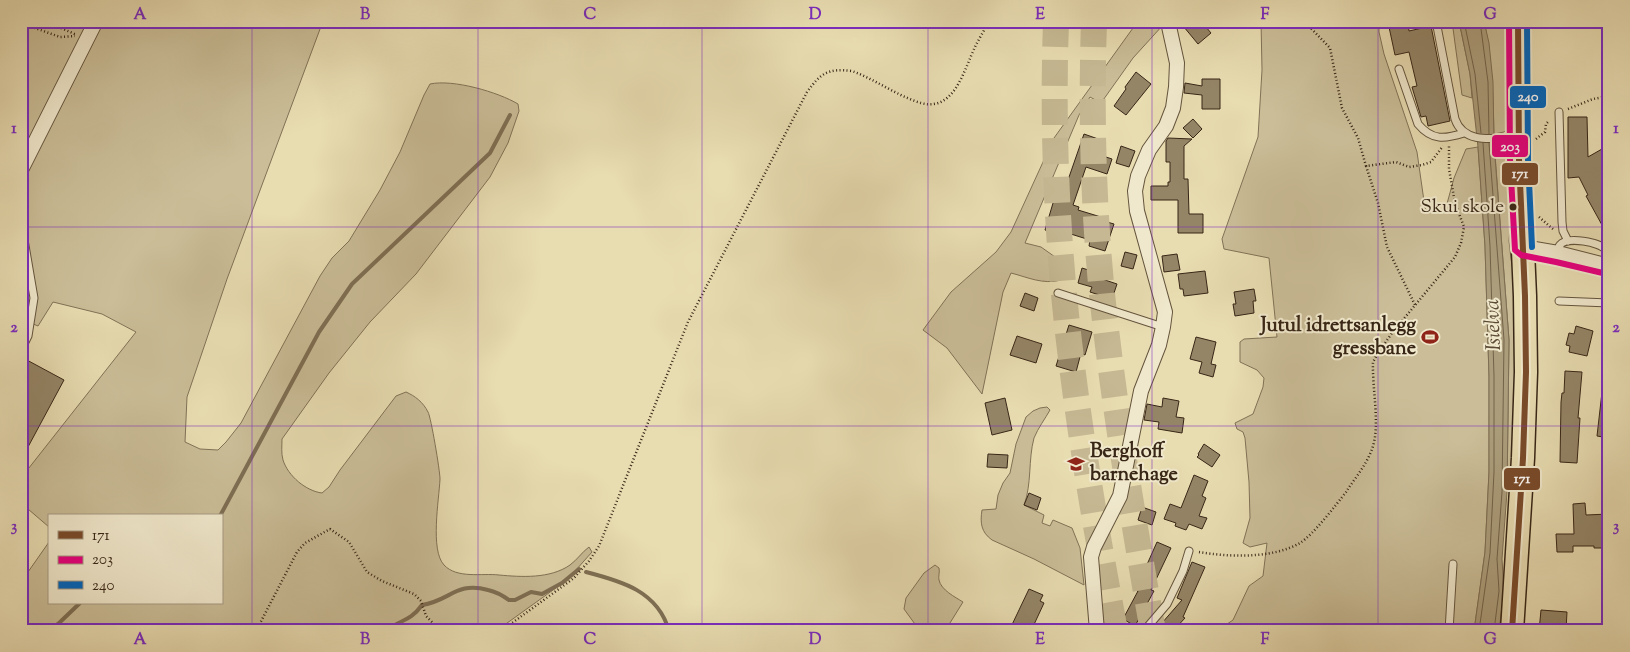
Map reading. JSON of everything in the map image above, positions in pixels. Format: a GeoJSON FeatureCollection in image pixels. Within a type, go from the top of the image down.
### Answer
{"type":"FeatureCollection","features":[{"type":"Feature","properties":{"kind":"main road"},"geometry":{"type":"LineString","coordinates":[[1512,631],[1526,401],[1523,247],[1527,138],[1518,21]]}},
{"type":"Feature","properties":{"kind":"street"},"geometry":{"type":"LineString","coordinates":[[21,170],[82,37],[96,21]]}},
{"type":"Feature","properties":{"kind":"street"},"geometry":{"type":"LineString","coordinates":[[1097,631],[1090,557],[1120,496],[1141,392],[1164,327],[1165,312],[1137,211],[1135,191],[1138,176],[1149,150],[1166,126],[1173,108],[1177,63],[1168,22]]}},
{"type":"Feature","properties":{"kind":"street"},"geometry":{"type":"LineString","coordinates":[[1523,247],[1558,253],[1609,266]]}},
{"type":"Feature","properties":{"kind":"lane"},"geometry":{"type":"LineString","coordinates":[[1436,21],[1455,119],[1459,127],[1464,133],[1474,137],[1527,138]]}},
{"type":"Feature","properties":{"kind":"lane"},"geometry":{"type":"LineString","coordinates":[[1399,69],[1418,124],[1428,134],[1449,138],[1464,133]]}},
{"type":"Feature","properties":{"kind":"lane"},"geometry":{"type":"LineString","coordinates":[[1559,112],[1562,222],[1563,231],[1568,241]]}},
{"type":"Feature","properties":{"kind":"lane"},"geometry":{"type":"LineString","coordinates":[[21,222],[34,298],[28,336],[21,350]]}},
{"type":"Feature","properties":{"kind":"lane"},"geometry":{"type":"LineString","coordinates":[[1558,253],[1560,245],[1568,241],[1586,242],[1602,246],[1607,253],[1609,266]]}},
{"type":"Feature","properties":{"kind":"lane"},"geometry":{"type":"LineString","coordinates":[[1058,293],[1164,327]]}},
{"type":"Feature","properties":{"kind":"lane"},"geometry":{"type":"LineString","coordinates":[[1559,301],[1609,303]]}},
{"type":"Feature","properties":{"kind":"lane"},"geometry":{"type":"LineString","coordinates":[[1144,631],[1167,604],[1183,571],[1189,551]]}},
{"type":"Feature","properties":{"kind":"lane"},"geometry":{"type":"LineString","coordinates":[[1449,631],[1453,564]]}},
{"type":"Feature","properties":{"kind":"path"},"geometry":{"type":"LineString","coordinates":[[45,21],[82,37]]}},
{"type":"Feature","properties":{"kind":"path"},"geometry":{"type":"LineString","coordinates":[[501,631],[574,578],[599,546],[688,322],[807,92],[815,80],[825,72],[835,70],[852,71],[915,102],[926,105],[936,104],[949,97],[958,86],[976,43],[989,21]]}},
{"type":"Feature","properties":{"kind":"path"},"geometry":{"type":"LineString","coordinates":[[1304,21],[1330,48],[1342,108],[1358,138],[1378,203],[1387,248],[1415,305]]}},
{"type":"Feature","properties":{"kind":"path"},"geometry":{"type":"LineString","coordinates":[[21,23],[60,37],[82,37]]}},
{"type":"Feature","properties":{"kind":"path"},"geometry":{"type":"LineString","coordinates":[[1527,138],[1545,132],[1546,124],[1559,112],[1592,99],[1609,96]]}},
{"type":"Feature","properties":{"kind":"path"},"geometry":{"type":"LineString","coordinates":[[1366,166],[1396,162],[1409,167],[1431,162],[1449,138]]}},
{"type":"Feature","properties":{"kind":"path"},"geometry":{"type":"LineString","coordinates":[[1189,551],[1214,555],[1247,556],[1274,552],[1301,543],[1342,498],[1363,467],[1373,446],[1376,429],[1374,362],[1392,333],[1454,257],[1461,243],[1464,227],[1455,203],[1449,169],[1449,138]]}},
{"type":"Feature","properties":{"kind":"path"},"geometry":{"type":"LineString","coordinates":[[256,631],[297,552],[305,544],[330,529],[349,542],[367,572],[382,581],[414,594],[421,601],[426,616],[441,631]]}},
{"type":"Feature","properties":{"kind":"path"},"geometry":{"type":"LineString","coordinates":[[426,631],[435,624]]}},
{"type":"Feature","properties":{"kind":"shaded area"},"geometry":{"type":"Polygon","coordinates":[[[21,21],[92,21],[21,158],[25,121],[21,120],[21,21]]]}},
{"type":"Feature","properties":{"kind":"shaded area"},"geometry":{"type":"Polygon","coordinates":[[[103,21],[323,21],[227,279],[187,397],[185,442],[200,449],[218,450],[241,423],[320,276],[332,258],[349,241],[380,190],[400,152],[430,84],[451,83],[463,85],[499,95],[518,104],[519,111],[508,143],[490,177],[416,274],[370,322],[329,373],[282,439],[282,455],[285,466],[298,482],[316,492],[322,493],[329,487],[396,396],[406,392],[416,397],[424,405],[431,423],[440,479],[436,524],[437,548],[444,565],[463,574],[535,576],[562,570],[573,563],[589,547],[592,552],[567,580],[496,631],[21,631],[21,582],[48,543],[48,604],[222,604],[222,514],[48,514],[48,526],[21,503],[21,478],[136,332],[102,314],[53,302],[38,326],[21,319],[21,179],[103,21]]]}},
{"type":"Feature","properties":{"kind":"shaded area"},"geometry":{"type":"Polygon","coordinates":[[[1138,21],[1162,21],[1163,25],[1133,58],[1101,103],[1090,97],[1079,115],[1025,243],[1041,247],[1065,264],[1061,280],[1048,282],[1011,273],[1003,292],[982,394],[947,348],[923,330],[951,292],[996,252],[1011,232],[1054,138],[1138,21]]]}},
{"type":"Feature","properties":{"kind":"shaded area"},"geometry":{"type":"Polygon","coordinates":[[[1261,21],[1379,21],[1379,32],[1384,54],[1417,152],[1425,208],[1428,212],[1445,211],[1454,178],[1466,149],[1478,147],[1485,246],[1489,376],[1489,472],[1485,552],[1474,631],[1217,631],[1233,620],[1249,586],[1263,576],[1267,543],[1250,547],[1243,543],[1250,518],[1249,482],[1245,438],[1243,432],[1237,429],[1235,423],[1253,414],[1263,387],[1264,378],[1257,370],[1240,362],[1240,342],[1244,339],[1277,337],[1269,258],[1224,249],[1222,239],[1258,137],[1262,70],[1261,21]]]}},
{"type":"Feature","properties":{"kind":"shaded area"},"geometry":{"type":"Polygon","coordinates":[[[1452,21],[1459,21],[1470,74],[1472,98],[1462,95],[1452,21]]]}},
{"type":"Feature","properties":{"kind":"shaded area"},"geometry":{"type":"Polygon","coordinates":[[[1484,21],[1511,21],[1508,128],[1504,132],[1494,134],[1493,92],[1484,21]]]}},
{"type":"Feature","properties":{"kind":"shaded area"},"geometry":{"type":"Polygon","coordinates":[[[1494,141],[1500,142],[1506,156],[1511,216],[1509,241],[1516,286],[1518,332],[1513,474],[1507,492],[1509,340],[1494,141]]]}},
{"type":"Feature","properties":{"kind":"shaded area"},"geometry":{"type":"Polygon","coordinates":[[[1047,407],[1050,410],[1034,438],[1028,489],[1024,505],[1044,515],[1042,523],[1050,526],[1053,520],[1072,528],[1080,548],[1084,585],[992,540],[982,527],[982,510],[996,509],[998,495],[1010,473],[1016,444],[1026,417],[1033,411],[1047,407]]]}},
{"type":"Feature","properties":{"kind":"shaded area"},"geometry":{"type":"Polygon","coordinates":[[[935,565],[939,568],[939,579],[942,587],[963,602],[945,631],[920,631],[904,609],[906,598],[924,573],[935,565]]]}},
{"type":"Feature","properties":{"kind":"water","name":"Isielva"},"geometry":{"type":"Polygon","coordinates":[[[1459,21],[1484,21],[1489,43],[1493,82],[1494,144],[1509,340],[1507,492],[1502,559],[1504,591],[1499,631],[1474,631],[1485,552],[1489,472],[1489,376],[1485,246],[1478,147],[1470,74],[1459,21]]]}},
{"type":"Feature","properties":{"kind":"building"},"geometry":{"type":"Polygon","coordinates":[[[1179,21],[1201,21],[1211,33],[1198,44],[1179,21]]]}},
{"type":"Feature","properties":{"kind":"building"},"geometry":{"type":"Polygon","coordinates":[[[1408,23],[1409,31],[1431,26],[1450,121],[1428,126],[1426,116],[1421,117],[1412,87],[1417,86],[1409,52],[1395,55],[1389,27],[1408,23]]]}},
{"type":"Feature","properties":{"kind":"building"},"geometry":{"type":"Polygon","coordinates":[[[1136,72],[1151,84],[1126,115],[1114,106],[1136,72]]]}},
{"type":"Feature","properties":{"kind":"building"},"geometry":{"type":"Polygon","coordinates":[[[1202,79],[1220,79],[1220,109],[1202,109],[1202,95],[1184,93],[1185,83],[1202,86],[1202,79]]]}},
{"type":"Feature","properties":{"kind":"building"},"geometry":{"type":"Polygon","coordinates":[[[1568,117],[1587,117],[1588,157],[1609,145],[1609,221],[1602,225],[1586,196],[1588,195],[1579,177],[1568,178],[1568,117]]]}},
{"type":"Feature","properties":{"kind":"building"},"geometry":{"type":"Polygon","coordinates":[[[1193,119],[1202,129],[1193,138],[1183,128],[1193,119]]]}},
{"type":"Feature","properties":{"kind":"building"},"geometry":{"type":"Polygon","coordinates":[[[1084,134],[1101,140],[1097,154],[1112,159],[1107,174],[1086,167],[1073,205],[1079,207],[1078,210],[1101,217],[1100,220],[1114,224],[1105,251],[1089,246],[1090,240],[1058,230],[1055,230],[1054,233],[1045,230],[1056,193],[1061,194],[1066,179],[1068,180],[1084,134]]]}},
{"type":"Feature","properties":{"kind":"building"},"geometry":{"type":"Polygon","coordinates":[[[1168,138],[1192,139],[1184,146],[1184,179],[1188,179],[1189,214],[1203,214],[1203,233],[1178,233],[1178,200],[1151,200],[1151,186],[1168,186],[1168,182],[1170,182],[1170,162],[1166,162],[1166,141],[1168,138]]]}},
{"type":"Feature","properties":{"kind":"building"},"geometry":{"type":"Polygon","coordinates":[[[1121,146],[1135,151],[1129,167],[1116,163],[1121,146]]]}},
{"type":"Feature","properties":{"kind":"building"},"geometry":{"type":"Polygon","coordinates":[[[1125,252],[1137,255],[1133,269],[1121,266],[1125,252]]]}},
{"type":"Feature","properties":{"kind":"building"},"geometry":{"type":"Polygon","coordinates":[[[1177,254],[1180,270],[1164,272],[1162,256],[1177,254]]]}},
{"type":"Feature","properties":{"kind":"building"},"geometry":{"type":"Polygon","coordinates":[[[1082,268],[1098,273],[1096,277],[1117,284],[1112,299],[1090,292],[1092,287],[1078,283],[1082,268]]]}},
{"type":"Feature","properties":{"kind":"building"},"geometry":{"type":"Polygon","coordinates":[[[1205,271],[1208,293],[1184,296],[1183,289],[1180,289],[1178,274],[1205,271]]]}},
{"type":"Feature","properties":{"kind":"building"},"geometry":{"type":"Polygon","coordinates":[[[1254,289],[1256,301],[1253,301],[1254,313],[1235,316],[1234,292],[1254,289]]]}},
{"type":"Feature","properties":{"kind":"building"},"geometry":{"type":"Polygon","coordinates":[[[1025,293],[1038,298],[1034,311],[1020,306],[1025,293]]]}},
{"type":"Feature","properties":{"kind":"building"},"geometry":{"type":"Polygon","coordinates":[[[1069,325],[1092,332],[1085,355],[1081,353],[1076,372],[1056,366],[1069,325]]]}},
{"type":"Feature","properties":{"kind":"building"},"geometry":{"type":"Polygon","coordinates":[[[1576,326],[1593,331],[1587,356],[1569,352],[1570,346],[1566,345],[1569,333],[1574,334],[1576,326]]]}},
{"type":"Feature","properties":{"kind":"building"},"geometry":{"type":"Polygon","coordinates":[[[1017,336],[1042,344],[1036,363],[1010,355],[1017,336]]]}},
{"type":"Feature","properties":{"kind":"building"},"geometry":{"type":"Polygon","coordinates":[[[1196,337],[1216,342],[1211,364],[1216,365],[1213,377],[1199,373],[1202,362],[1190,359],[1196,337]]]}},
{"type":"Feature","properties":{"kind":"building"},"geometry":{"type":"Polygon","coordinates":[[[25,359],[64,380],[21,460],[21,367],[25,359]]]}},
{"type":"Feature","properties":{"kind":"building"},"geometry":{"type":"Polygon","coordinates":[[[1565,371],[1582,372],[1577,463],[1560,462],[1561,402],[1562,393],[1564,393],[1565,371]]]}},
{"type":"Feature","properties":{"kind":"building"},"geometry":{"type":"Polygon","coordinates":[[[1602,392],[1609,392],[1609,438],[1597,436],[1602,392]]]}},
{"type":"Feature","properties":{"kind":"building"},"geometry":{"type":"Polygon","coordinates":[[[1005,398],[1012,430],[992,435],[985,403],[1005,398]]]}},
{"type":"Feature","properties":{"kind":"building"},"geometry":{"type":"Polygon","coordinates":[[[1163,398],[1179,401],[1176,417],[1184,418],[1182,433],[1158,429],[1159,422],[1144,420],[1147,404],[1162,407],[1163,398]]]}},
{"type":"Feature","properties":{"kind":"building"},"geometry":{"type":"Polygon","coordinates":[[[1204,444],[1220,455],[1212,467],[1197,457],[1204,444]]]}},
{"type":"Feature","properties":{"kind":"building"},"geometry":{"type":"Polygon","coordinates":[[[988,454],[1008,455],[1007,468],[987,467],[988,454]]]}},
{"type":"Feature","properties":{"kind":"building"},"geometry":{"type":"Polygon","coordinates":[[[1194,475],[1208,481],[1202,496],[1206,498],[1199,516],[1207,518],[1202,529],[1189,524],[1186,530],[1175,526],[1176,523],[1164,519],[1170,504],[1181,508],[1194,475]]]}},
{"type":"Feature","properties":{"kind":"building"},"geometry":{"type":"Polygon","coordinates":[[[1029,493],[1041,498],[1037,510],[1024,505],[1029,493]]]}},
{"type":"Feature","properties":{"kind":"building"},"geometry":{"type":"Polygon","coordinates":[[[1585,503],[1586,515],[1609,514],[1609,548],[1573,546],[1573,552],[1557,552],[1556,534],[1574,534],[1573,504],[1585,503]]]}},
{"type":"Feature","properties":{"kind":"building"},"geometry":{"type":"Polygon","coordinates":[[[1142,507],[1156,512],[1152,525],[1138,520],[1142,507]]]}},
{"type":"Feature","properties":{"kind":"building"},"geometry":{"type":"Polygon","coordinates":[[[1157,542],[1171,548],[1151,590],[1154,591],[1135,626],[1123,619],[1138,591],[1143,579],[1141,578],[1157,542]]]}},
{"type":"Feature","properties":{"kind":"building"},"geometry":{"type":"Polygon","coordinates":[[[1192,562],[1205,567],[1183,617],[1185,618],[1173,631],[1155,631],[1182,600],[1177,598],[1192,562]]]}},
{"type":"Feature","properties":{"kind":"building"},"geometry":{"type":"Polygon","coordinates":[[[1029,589],[1043,595],[1040,601],[1044,603],[1031,631],[1009,631],[1029,589]]]}},
{"type":"Feature","properties":{"kind":"building"},"geometry":{"type":"Polygon","coordinates":[[[1541,610],[1567,612],[1566,630],[1554,628],[1554,631],[1539,631],[1541,610]]]}},
{"type":"Feature","properties":{"kind":"waterway"},"geometry":{"type":"LineString","coordinates":[[221,514],[319,332],[352,284],[490,153],[510,115]]}},
{"type":"Feature","properties":{"kind":"waterway"},"geometry":{"type":"LineString","coordinates":[[386,631],[409,618],[422,605],[440,600],[460,590],[477,588],[494,592],[509,600],[515,600],[531,592],[542,594],[562,583],[579,569]]}},
{"type":"Feature","properties":{"kind":"waterway"},"geometry":{"type":"LineString","coordinates":[[586,572],[625,584],[647,597],[664,617],[669,631]]}},
{"type":"Feature","properties":{"kind":"waterway"},"geometry":{"type":"LineString","coordinates":[[48,631],[79,604]]}},
{"type":"Feature","properties":{"kind":"tunnel"},"geometry":{"type":"LineString","coordinates":[[1056,21],[1055,148],[1066,316],[1085,460],[1115,631]]}},
{"type":"Feature","properties":{"kind":"tunnel"},"geometry":{"type":"LineString","coordinates":[[1094,21],[1094,158],[1102,294],[1124,463],[1153,631]]}},
{"type":"Feature","properties":{"kind":"transit line","name":"203"},"geometry":{"type":"LineString","coordinates":[[1509,21],[1510,159],[1515,250],[1521,255],[1607,274]]}},
{"type":"Feature","properties":{"kind":"transit line","name":"171"},"geometry":{"type":"LineString","coordinates":[[1512,631],[1523,458],[1526,372],[1519,159],[1518,21]]}},
{"type":"Feature","properties":{"kind":"transit line","name":"240"},"geometry":{"type":"LineString","coordinates":[[1527,21],[1528,159],[1532,247]]}},
{"type":"Feature","properties":{"kind":"place","name":"Skui skole"},"geometry":{"type":"Point","coordinates":[1513,207]}},
{"type":"Feature","properties":{"kind":"place","name":"Jutul idrettsanlegg gressbane"},"geometry":{"type":"Point","coordinates":[1430,337]}},
{"type":"Feature","properties":{"kind":"place","name":"Berghoff barnehage"},"geometry":{"type":"Point","coordinates":[1076,464]}}]}
